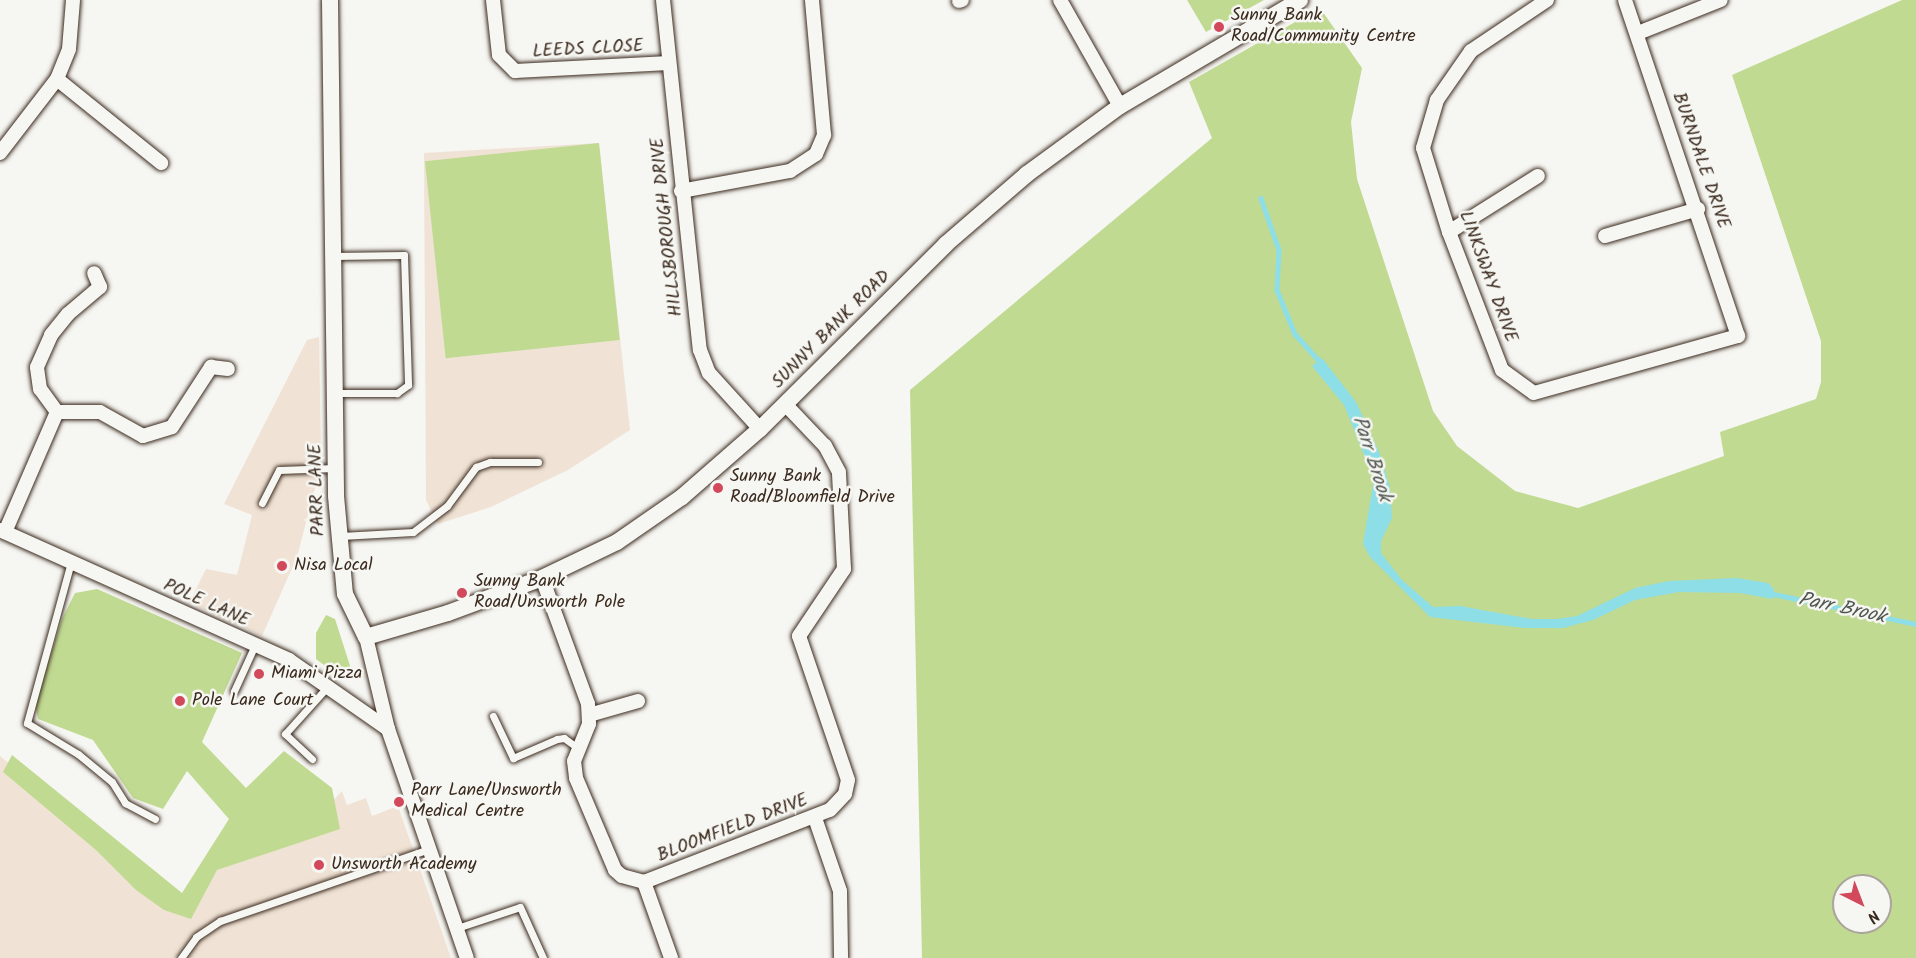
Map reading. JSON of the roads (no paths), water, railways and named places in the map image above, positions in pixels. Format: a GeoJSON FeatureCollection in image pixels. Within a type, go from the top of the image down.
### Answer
{"type":"FeatureCollection","features":[{"type":"Feature","properties":{"kind":"street"},"geometry":{"type":"LineString","coordinates":[[0,153],[57,79],[69,49],[73,0]]}},
{"type":"Feature","properties":{"kind":"street","name":"PARR LANE"},"geometry":{"type":"LineString","coordinates":[[330,0],[335,468],[345,594],[366,637],[388,729],[467,958]]}},
{"type":"Feature","properties":{"kind":"street","name":"LEEDS CLOSE"},"geometry":{"type":"LineString","coordinates":[[494,0],[499,55],[515,71],[669,63]]}},
{"type":"Feature","properties":{"kind":"street","name":"HILLSBOROUGH DRIVE"},"geometry":{"type":"LineString","coordinates":[[663,0],[681,191],[700,350],[714,380],[760,429]]}},
{"type":"Feature","properties":{"kind":"street"},"geometry":{"type":"LineString","coordinates":[[681,191],[790,171],[816,154],[824,135],[812,0]]}},
{"type":"Feature","properties":{"kind":"street"},"geometry":{"type":"LineString","coordinates":[[1060,0],[1120,106]]}},
{"type":"Feature","properties":{"kind":"street","name":"SUNNY BANK ROAD"},"geometry":{"type":"LineString","coordinates":[[366,637],[448,613],[542,578],[617,542],[682,497],[760,429],[985,208],[1120,106],[1300,0]]}},
{"type":"Feature","properties":{"kind":"street","name":"LINKSWAY DRIVE"},"geometry":{"type":"LineString","coordinates":[[1547,0],[1471,51],[1437,100],[1423,148],[1449,232],[1502,370],[1534,393],[1738,336]]}},
{"type":"Feature","properties":{"kind":"street","name":"BURNDALE DRIVE"},"geometry":{"type":"LineString","coordinates":[[1625,0],[1698,209],[1738,336]]}},
{"type":"Feature","properties":{"kind":"street"},"geometry":{"type":"LineString","coordinates":[[1638,33],[1721,0]]}},
{"type":"Feature","properties":{"kind":"street"},"geometry":{"type":"LineString","coordinates":[[57,79],[154,146],[161,163]]}},
{"type":"Feature","properties":{"kind":"street"},"geometry":{"type":"LineString","coordinates":[[1449,232],[1538,176]]}},
{"type":"Feature","properties":{"kind":"street"},"geometry":{"type":"LineString","coordinates":[[1605,236],[1698,209]]}},
{"type":"Feature","properties":{"kind":"street"},"geometry":{"type":"LineString","coordinates":[[57,412],[40,388],[37,367],[57,328],[100,287],[94,273]]}},
{"type":"Feature","properties":{"kind":"street"},"geometry":{"type":"LineString","coordinates":[[57,412],[100,412],[144,436],[172,427],[211,367],[228,369]]}},
{"type":"Feature","properties":{"kind":"street","name":"BLOOMFIELD DRIVE"},"geometry":{"type":"LineString","coordinates":[[589,715],[586,734],[578,748],[576,778],[615,870],[629,879],[644,882],[815,818],[842,799],[848,780],[799,645],[801,628],[832,591],[844,569],[839,472],[825,446],[785,404]]}},
{"type":"Feature","properties":{"kind":"street"},"geometry":{"type":"LineString","coordinates":[[2,531],[57,412]]}},
{"type":"Feature","properties":{"kind":"street","name":"POLE LANE"},"geometry":{"type":"LineString","coordinates":[[2,531],[289,660],[388,729]]}},
{"type":"Feature","properties":{"kind":"street"},"geometry":{"type":"LineString","coordinates":[[542,578],[589,715],[638,701]]}},
{"type":"Feature","properties":{"kind":"street"},"geometry":{"type":"LineString","coordinates":[[815,818],[840,891],[841,958]]}},
{"type":"Feature","properties":{"kind":"street"},"geometry":{"type":"LineString","coordinates":[[644,882],[671,958]]}},
{"type":"Feature","properties":{"kind":"lane"},"geometry":{"type":"LineString","coordinates":[[333,256],[404,255],[408,385],[397,393],[334,393]]}},
{"type":"Feature","properties":{"kind":"lane"},"geometry":{"type":"LineString","coordinates":[[339,536],[413,532],[447,506],[476,467],[538,462]]}},
{"type":"Feature","properties":{"kind":"lane"},"geometry":{"type":"LineString","coordinates":[[262,503],[279,470],[335,468]]}},
{"type":"Feature","properties":{"kind":"lane"},"geometry":{"type":"LineString","coordinates":[[71,562],[27,723],[78,754],[112,782],[125,802],[155,819]]}},
{"type":"Feature","properties":{"kind":"lane"},"geometry":{"type":"LineString","coordinates":[[234,691],[255,645]]}},
{"type":"Feature","properties":{"kind":"lane"},"geometry":{"type":"LineString","coordinates":[[312,759],[285,734],[328,686]]}},
{"type":"Feature","properties":{"kind":"lane"},"geometry":{"type":"LineString","coordinates":[[494,716],[513,758],[557,739],[564,738],[578,748]]}},
{"type":"Feature","properties":{"kind":"lane"},"geometry":{"type":"LineString","coordinates":[[181,958],[196,937],[220,921],[429,849]]}},
{"type":"Feature","properties":{"kind":"lane"},"geometry":{"type":"LineString","coordinates":[[457,929],[520,907],[543,958]]}},
{"type":"Feature","properties":{"kind":"water"},"geometry":{"type":"Polygon","coordinates":[[[1322,358],[1356,402],[1380,454],[1390,488],[1392,518],[1381,541],[1381,553],[1402,580],[1433,607],[1460,606],[1532,619],[1557,619],[1577,616],[1635,588],[1669,581],[1737,578],[1768,583],[1774,589],[1773,599],[1740,593],[1679,592],[1635,600],[1593,620],[1563,628],[1525,628],[1430,617],[1370,557],[1363,544],[1374,479],[1344,405],[1312,366],[1322,358]]]}},
{"type":"Feature","properties":{"kind":"waterway","name":"Parr Brook"},"geometry":{"type":"LineString","coordinates":[[1261,198],[1279,250],[1277,290],[1295,334],[1323,365]]}},
{"type":"Feature","properties":{"kind":"waterway","name":"Parr Brook"},"geometry":{"type":"LineString","coordinates":[[1769,593],[1916,624]]}},
{"type":"Feature","properties":{"kind":"place","name":"Sunny Bank Road/Community Centre"},"geometry":{"type":"Point","coordinates":[1219,27]}},
{"type":"Feature","properties":{"kind":"place","name":"Sunny Bank Road/Bloomfield Drive"},"geometry":{"type":"Point","coordinates":[718,488]}},
{"type":"Feature","properties":{"kind":"place","name":"Nisa Local"},"geometry":{"type":"Point","coordinates":[282,566]}},
{"type":"Feature","properties":{"kind":"place","name":"Sunny Bank Road/Unsworth Pole"},"geometry":{"type":"Point","coordinates":[462,593]}},
{"type":"Feature","properties":{"kind":"place","name":"Miami Pizza"},"geometry":{"type":"Point","coordinates":[259,674]}},
{"type":"Feature","properties":{"kind":"place","name":"Pole Lane Court"},"geometry":{"type":"Point","coordinates":[180,701]}},
{"type":"Feature","properties":{"kind":"place","name":"Parr Lane/Unsworth Medical Centre"},"geometry":{"type":"Point","coordinates":[399,802]}},
{"type":"Feature","properties":{"kind":"place","name":"Unsworth Academy"},"geometry":{"type":"Point","coordinates":[319,865]}}]}
